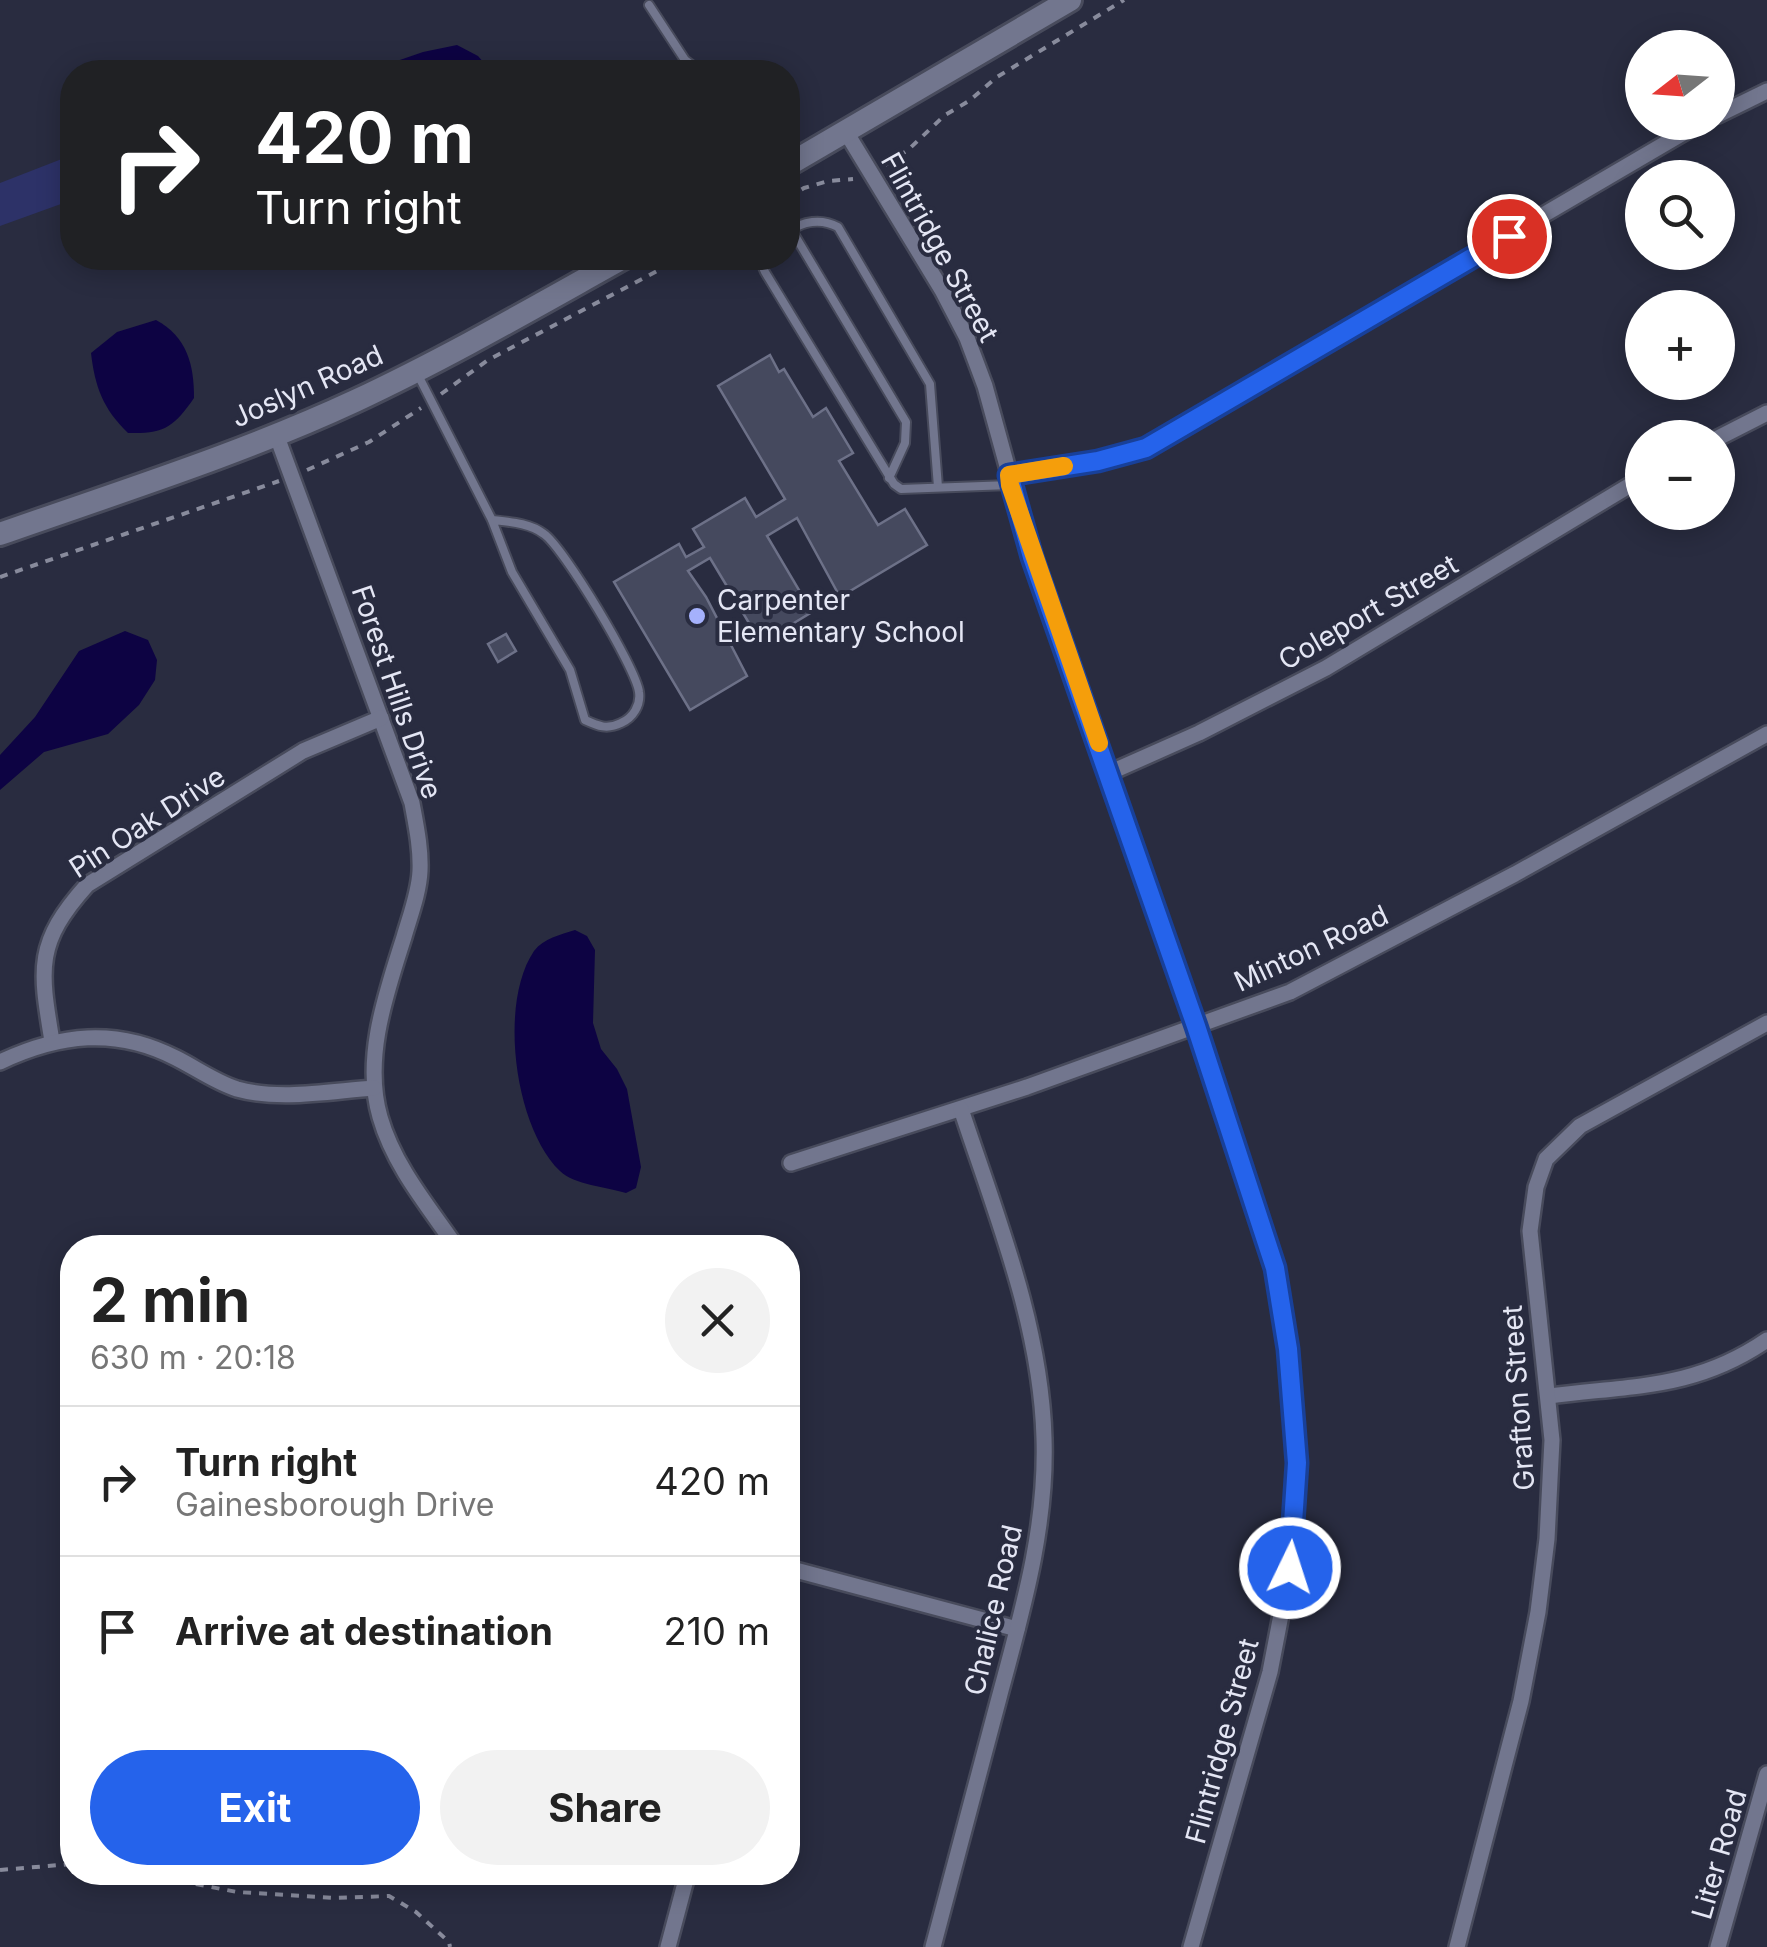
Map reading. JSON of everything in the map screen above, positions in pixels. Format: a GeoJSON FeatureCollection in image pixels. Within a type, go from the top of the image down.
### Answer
{"type":"FeatureCollection","features":[{"type":"Feature","properties":{"kind":"street"},"geometry":{"type":"LineString","coordinates":[[800,155],[1070,0]]}},
{"type":"Feature","properties":{"kind":"street"},"geometry":{"type":"LineString","coordinates":[[1735,107],[1767,91]]}},
{"type":"Feature","properties":{"kind":"street","name":"Flintridge Street"},"geometry":{"type":"LineString","coordinates":[[846,132],[967,338],[985,386],[1009,480],[1275,1268],[1288,1349],[1297,1463],[1290,1568],[1270,1672],[1191,1947]]}},
{"type":"Feature","properties":{"kind":"street"},"geometry":{"type":"LineString","coordinates":[[1009,480],[1146,448],[1671,140]]}},
{"type":"Feature","properties":{"kind":"street","name":"Joslyn Road"},"geometry":{"type":"LineString","coordinates":[[0,534],[276,434],[416,371],[601,270]]}},
{"type":"Feature","properties":{"kind":"street"},"geometry":{"type":"LineString","coordinates":[[1735,429],[1767,413]]}},
{"type":"Feature","properties":{"kind":"street","name":"Forest Hills Drive"},"geometry":{"type":"LineString","coordinates":[[276,434],[412,803],[419,838],[420,874],[383,1009],[374,1088],[390,1145],[448,1235]]}},
{"type":"Feature","properties":{"kind":"street","name":"Coleport Street"},"geometry":{"type":"LineString","coordinates":[[1109,773],[1199,733],[1326,668],[1625,488]]}},
{"type":"Feature","properties":{"kind":"street","name":"Pin Oak Drive"},"geometry":{"type":"LineString","coordinates":[[52,1042],[41,978],[46,946],[65,910],[87,885],[304,751],[381,718]]}},
{"type":"Feature","properties":{"kind":"street","name":"Minton Road"},"geometry":{"type":"LineString","coordinates":[[790,1163],[961,1109],[1290,992],[1516,874],[1767,734]]}},
{"type":"Feature","properties":{"kind":"street","name":"Grafton Street"},"geometry":{"type":"LineString","coordinates":[[1457,1947],[1521,1701],[1538,1612],[1552,1486],[1548,1396],[1530,1231],[1536,1187],[1546,1158],[1580,1126],[1767,1023]]}},
{"type":"Feature","properties":{"kind":"street"},"geometry":{"type":"LineString","coordinates":[[0,1062],[52,1042],[95,1036],[142,1044],[237,1089],[264,1094],[374,1088]]}},
{"type":"Feature","properties":{"kind":"street","name":"Chalice Road"},"geometry":{"type":"LineString","coordinates":[[933,1947],[1031,1585],[1044,1493],[1038,1370],[1003,1236],[961,1109]]}},
{"type":"Feature","properties":{"kind":"street"},"geometry":{"type":"LineString","coordinates":[[1548,1396],[1678,1382],[1745,1355],[1767,1340]]}},
{"type":"Feature","properties":{"kind":"street"},"geometry":{"type":"LineString","coordinates":[[800,1571],[1018,1629]]}},
{"type":"Feature","properties":{"kind":"street","name":"Liter Road"},"geometry":{"type":"LineString","coordinates":[[1718,1947],[1767,1774]]}},
{"type":"Feature","properties":{"kind":"street"},"geometry":{"type":"LineString","coordinates":[[668,1947],[685,1885]]}},
{"type":"Feature","properties":{"kind":"lane"},"geometry":{"type":"LineString","coordinates":[[649,6],[685,60]]}},
{"type":"Feature","properties":{"kind":"lane"},"geometry":{"type":"LineString","coordinates":[[800,227],[817,221],[838,227],[920,364],[934,396],[938,486]]}},
{"type":"Feature","properties":{"kind":"lane"},"geometry":{"type":"LineString","coordinates":[[800,247],[906,422],[906,442],[889,478]]}},
{"type":"Feature","properties":{"kind":"lane"},"geometry":{"type":"LineString","coordinates":[[764,270],[889,478],[901,489],[1009,480]]}},
{"type":"Feature","properties":{"kind":"lane"},"geometry":{"type":"LineString","coordinates":[[416,371],[492,520],[512,572],[570,670],[585,720],[601,728],[629,719],[638,706],[640,693],[631,669],[562,554],[544,534],[524,525],[492,520]]}},
{"type":"Feature","properties":{"kind":"path"},"geometry":{"type":"LineString","coordinates":[[800,190],[831,181],[847,182],[871,172],[908,150],[945,115],[970,101],[997,78],[1124,0]]}},
{"type":"Feature","properties":{"kind":"path"},"geometry":{"type":"LineString","coordinates":[[831,173],[831,181]]}},
{"type":"Feature","properties":{"kind":"path"},"geometry":{"type":"LineString","coordinates":[[0,577],[292,476],[369,442],[488,360],[659,270]]}},
{"type":"Feature","properties":{"kind":"path"},"geometry":{"type":"LineString","coordinates":[[0,1870],[60,1865]]}},
{"type":"Feature","properties":{"kind":"path"},"geometry":{"type":"LineString","coordinates":[[201,1885],[237,1892],[336,1898],[389,1896],[416,1912],[450,1947]]}},
{"type":"Feature","properties":{"kind":"shaded area"},"geometry":{"type":"Polygon","coordinates":[[[457,45],[482,60],[400,60],[457,45]]]}},
{"type":"Feature","properties":{"kind":"shaded area"},"geometry":{"type":"Polygon","coordinates":[[[60,160],[60,204],[0,226],[0,183],[60,160]]]}},
{"type":"Feature","properties":{"kind":"shaded area"},"geometry":{"type":"Polygon","coordinates":[[[156,320],[175,335],[187,353],[194,398],[167,427],[128,433],[102,397],[91,353],[117,332],[156,320]]]}},
{"type":"Feature","properties":{"kind":"shaded area"},"geometry":{"type":"Polygon","coordinates":[[[125,631],[148,640],[157,660],[155,680],[139,705],[108,734],[44,752],[0,790],[0,755],[35,717],[79,651],[125,631]]]}},
{"type":"Feature","properties":{"kind":"shaded area"},"geometry":{"type":"Polygon","coordinates":[[[575,930],[587,936],[595,950],[593,1023],[601,1049],[627,1089],[641,1167],[636,1188],[626,1193],[582,1183],[560,1171],[544,1151],[523,1096],[515,1033],[523,974],[538,947],[575,930]]]}},
{"type":"Feature","properties":{"kind":"building"},"geometry":{"type":"Polygon","coordinates":[[[770,355],[779,372],[784,369],[813,417],[826,408],[853,453],[839,461],[878,525],[905,509],[927,545],[840,597],[797,518],[767,536],[812,612],[761,643],[710,558],[688,571],[747,676],[690,710],[614,582],[679,544],[686,557],[704,547],[693,529],[745,498],[756,517],[785,499],[718,386],[770,355]]]}},
{"type":"Feature","properties":{"kind":"building"},"geometry":{"type":"Polygon","coordinates":[[[506,634],[516,651],[498,662],[488,644],[506,634]]]}},
{"type":"Feature","properties":{"kind":"slow traffic"},"geometry":{"type":"LineString","coordinates":[[1064,466],[1009,475],[1010,485],[1099,743]]}},
{"type":"Feature","properties":{"kind":"place","name":"Carpenter Elementary School"},"geometry":{"type":"Point","coordinates":[697,616]}},
{"type":"Feature","properties":{"kind":"route"},"geometry":{"type":"LineString","coordinates":[[1290,1568],[1297,1463],[1288,1349],[1275,1268],[1234,1137],[1032,557],[1009,475],[1098,461],[1146,448],[1509,236]]}}]}
